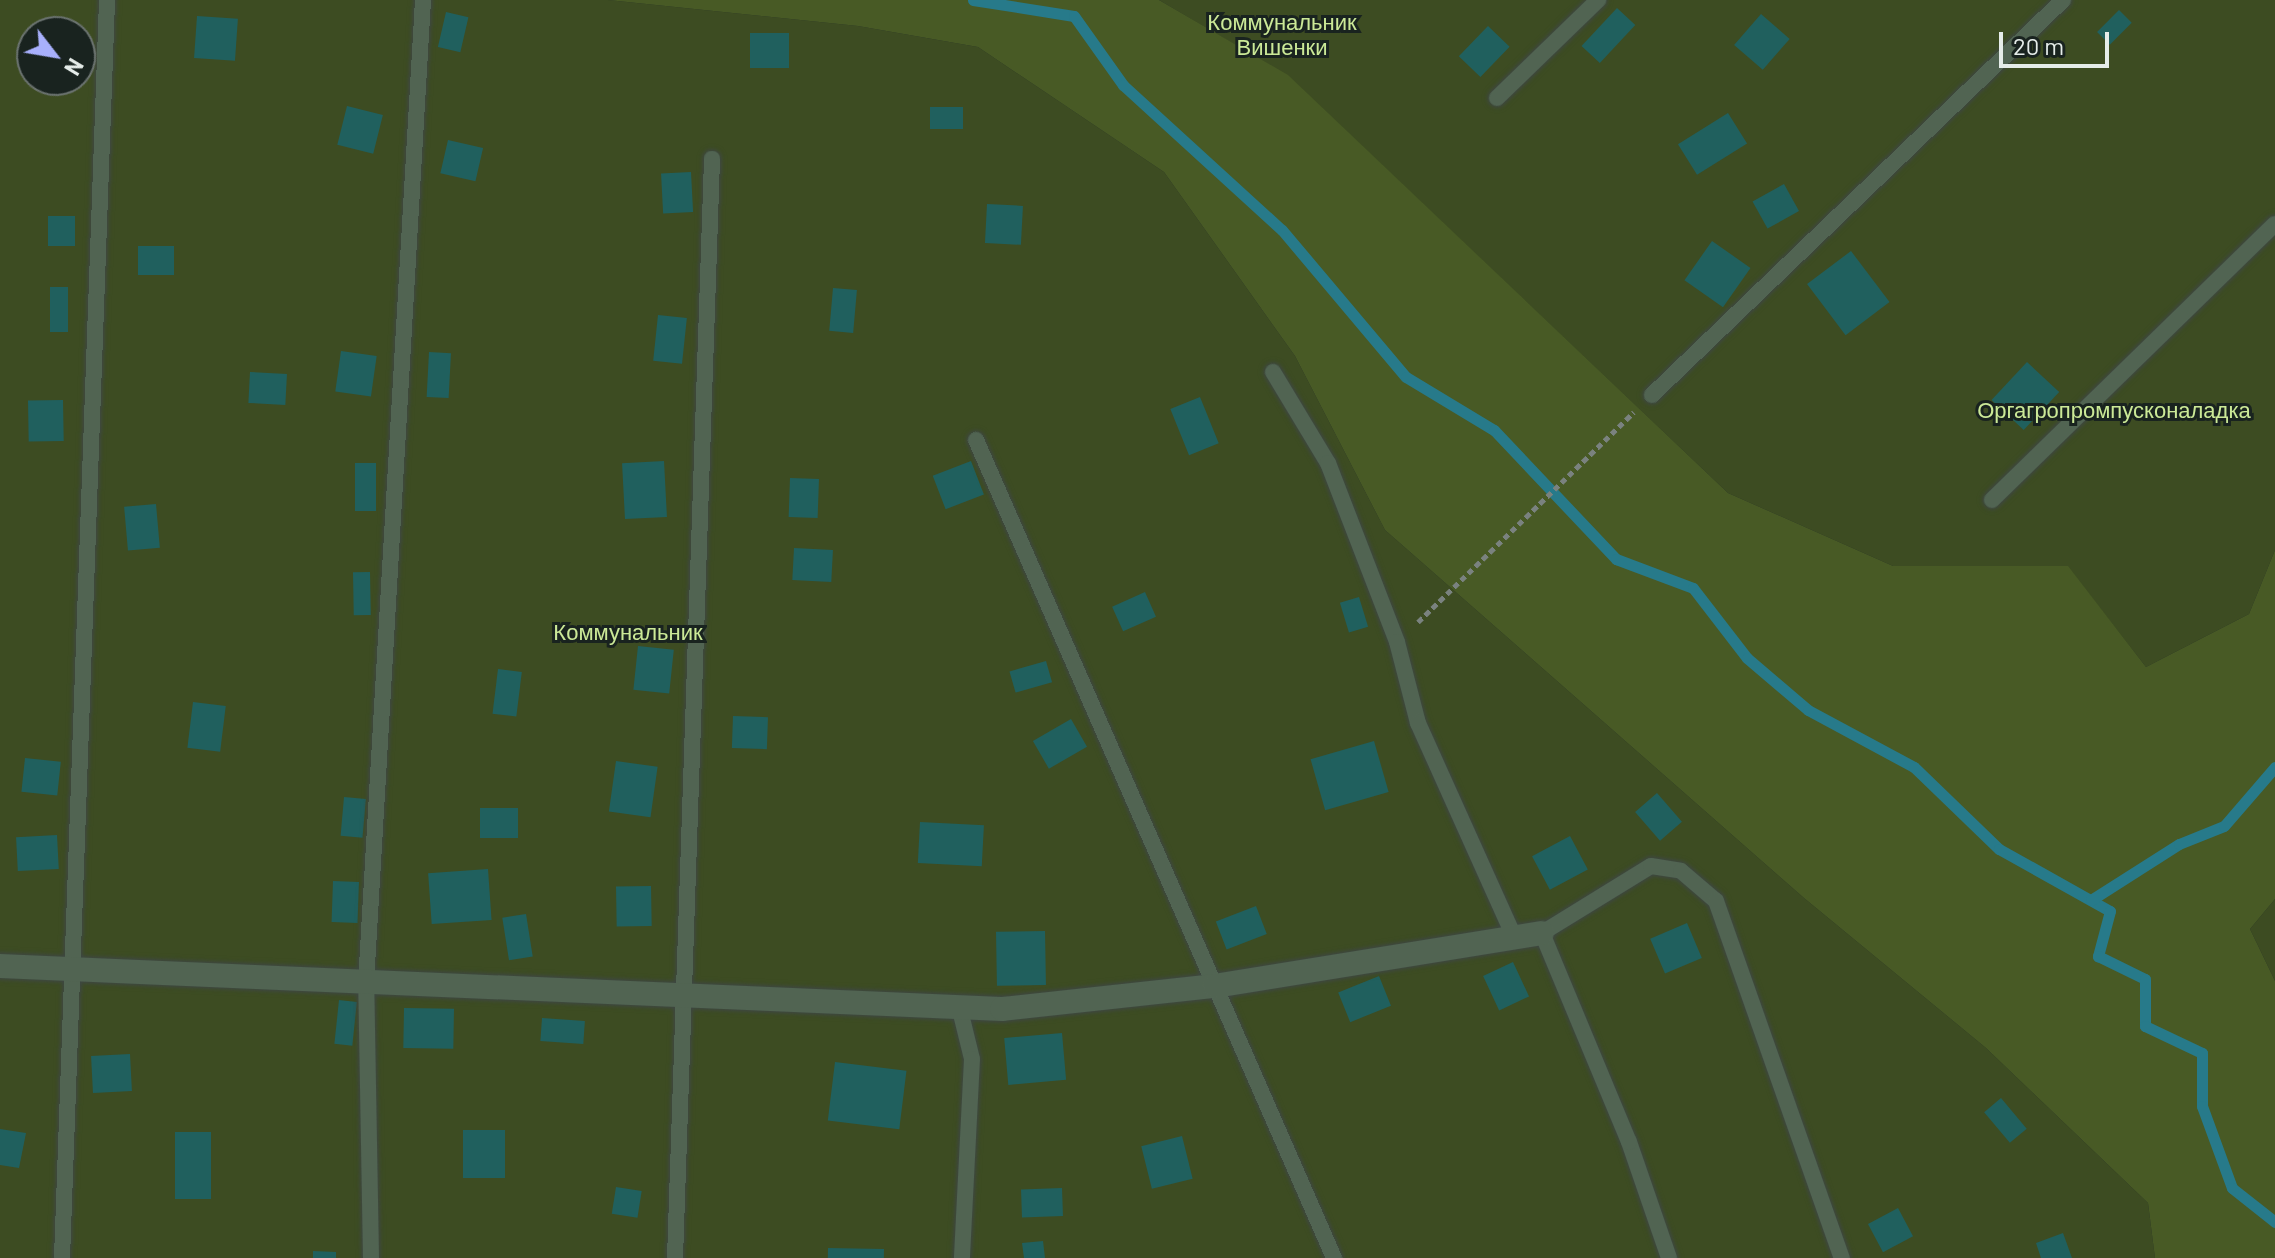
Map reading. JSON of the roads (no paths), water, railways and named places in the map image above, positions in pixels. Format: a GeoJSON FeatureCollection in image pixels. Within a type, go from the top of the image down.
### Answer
{"type":"FeatureCollection","features":[{"type":"Feature","properties":{"kind":"street"},"geometry":{"type":"LineString","coordinates":[[0,966],[960,1010],[1215,986],[1542,933]]}},
{"type":"Feature","properties":{"kind":"lane"},"geometry":{"type":"LineString","coordinates":[[62,1258],[69,971],[107,0]]}},
{"type":"Feature","properties":{"kind":"lane"},"geometry":{"type":"LineString","coordinates":[[371,1258],[366,983],[423,0]]}},
{"type":"Feature","properties":{"kind":"lane"},"geometry":{"type":"LineString","coordinates":[[1497,98],[1598,0]]}},
{"type":"Feature","properties":{"kind":"lane"},"geometry":{"type":"LineString","coordinates":[[1652,395],[2063,0]]}},
{"type":"Feature","properties":{"kind":"lane"},"geometry":{"type":"LineString","coordinates":[[675,1258],[680,998],[712,159]]}},
{"type":"Feature","properties":{"kind":"lane"},"geometry":{"type":"LineString","coordinates":[[1992,500],[2275,224]]}},
{"type":"Feature","properties":{"kind":"lane"},"geometry":{"type":"LineString","coordinates":[[1273,372],[1328,463],[1397,642],[1418,723],[1514,937]]}},
{"type":"Feature","properties":{"kind":"lane"},"geometry":{"type":"LineString","coordinates":[[976,440],[1334,1258]]}},
{"type":"Feature","properties":{"kind":"lane"},"geometry":{"type":"LineString","coordinates":[[1669,1258],[1629,1142],[1542,933],[1651,866],[1681,871],[1716,901],[1842,1258]]}},
{"type":"Feature","properties":{"kind":"lane"},"geometry":{"type":"LineString","coordinates":[[960,1010],[972,1059],[962,1258]]}},
{"type":"Feature","properties":{"kind":"waterway"},"geometry":{"type":"LineString","coordinates":[[973,0],[1074,16],[1123,85],[1282,230],[1406,377],[1494,430],[1616,559],[1693,588],[1747,658],[1808,710],[1914,767],[1999,849],[2110,911],[2098,956],[2145,979],[2145,1026],[2202,1053],[2202,1106],[2232,1188],[2275,1222]]}},
{"type":"Feature","properties":{"kind":"waterway"},"geometry":{"type":"LineString","coordinates":[[2091,900],[2179,844],[2224,826],[2275,767]]}},
{"type":"Feature","properties":{"kind":"park label","name":"Коммунальник Вишенки"},"geometry":{"type":"Point","coordinates":[1282,34]}},
{"type":"Feature","properties":{"kind":"park label","name":"Оргагропромпусконаладка"},"geometry":{"type":"Point","coordinates":[2114,410]}},
{"type":"Feature","properties":{"kind":"park label","name":"Коммунальник"},"geometry":{"type":"Point","coordinates":[628,632]}}]}
